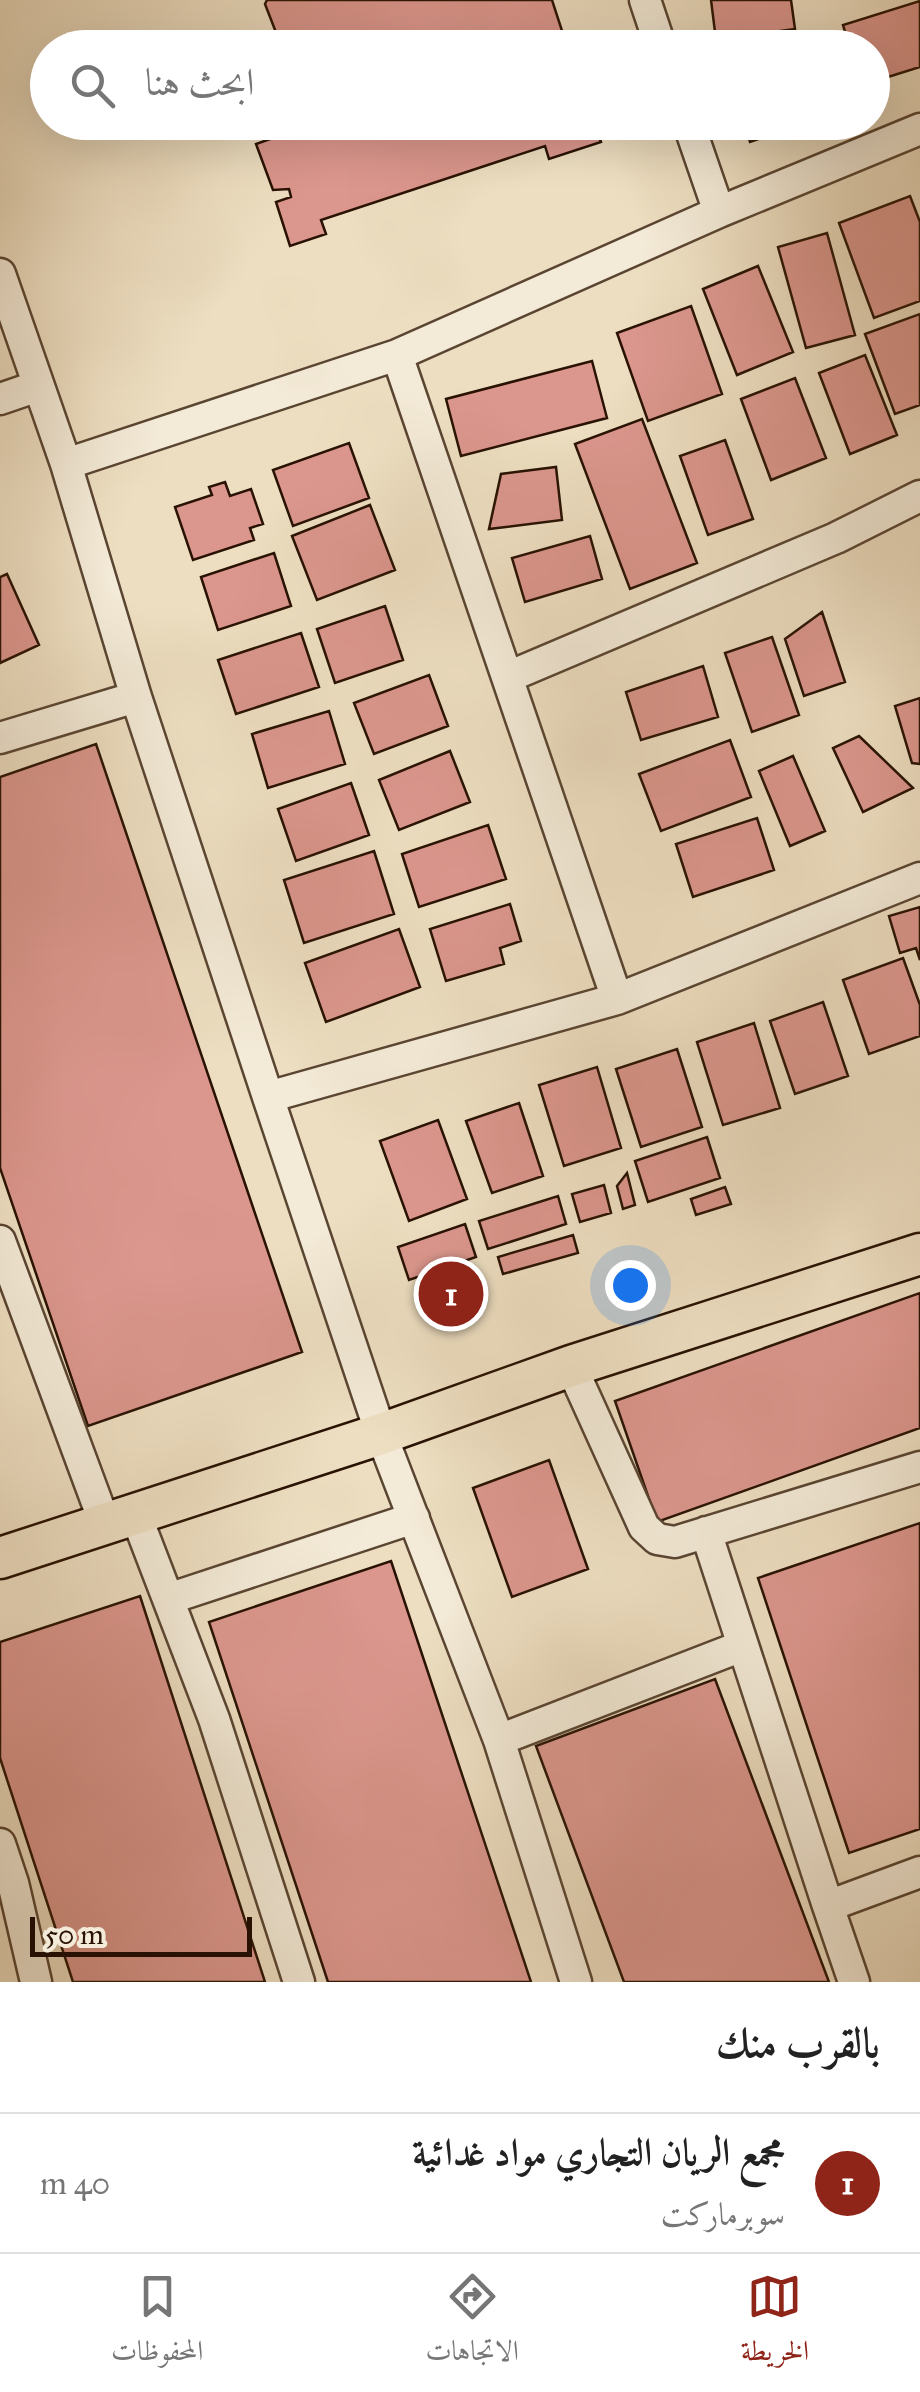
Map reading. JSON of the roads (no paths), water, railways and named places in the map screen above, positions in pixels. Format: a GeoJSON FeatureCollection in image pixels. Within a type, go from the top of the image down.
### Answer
{"type":"FeatureCollection","features":[{"type":"Feature","properties":{"kind":"main road"},"geometry":{"type":"LineString","coordinates":[[0,1558],[381,1434],[570,1366],[920,1254]]}},
{"type":"Feature","properties":{"kind":"street"},"geometry":{"type":"LineString","coordinates":[[645,0],[656,30]]}},
{"type":"Feature","properties":{"kind":"street"},"geometry":{"type":"LineString","coordinates":[[66,464],[397,356],[719,212],[920,129]]}},
{"type":"Feature","properties":{"kind":"street"},"geometry":{"type":"LineString","coordinates":[[694,140],[719,212]]}},
{"type":"Feature","properties":{"kind":"street"},"geometry":{"type":"LineString","coordinates":[[0,274],[66,464],[136,697],[381,1434],[498,1740],[576,1982]]}},
{"type":"Feature","properties":{"kind":"street"},"geometry":{"type":"LineString","coordinates":[[397,356],[617,999]]}},
{"type":"Feature","properties":{"kind":"street"},"geometry":{"type":"LineString","coordinates":[[0,399],[38,386]]}},
{"type":"Feature","properties":{"kind":"street"},"geometry":{"type":"LineString","coordinates":[[508,677],[836,538],[920,496]]}},
{"type":"Feature","properties":{"kind":"street"},"geometry":{"type":"LineString","coordinates":[[0,738],[136,697]]}},
{"type":"Feature","properties":{"kind":"street"},"geometry":{"type":"LineString","coordinates":[[268,1097],[617,999],[920,878]]}},
{"type":"Feature","properties":{"kind":"street"},"geometry":{"type":"LineString","coordinates":[[0,1241],[120,1518],[168,1599],[214,1719],[299,1982]]}},
{"type":"Feature","properties":{"kind":"street"},"geometry":{"type":"LineString","coordinates":[[570,1366],[644,1527],[657,1539],[675,1542],[920,1467]]}},
{"type":"Feature","properties":{"kind":"street"},"geometry":{"type":"LineString","coordinates":[[168,1599],[414,1518]]}},
{"type":"Feature","properties":{"kind":"street"},"geometry":{"type":"LineString","coordinates":[[706,1532],[854,1982]]}},
{"type":"Feature","properties":{"kind":"street"},"geometry":{"type":"LineString","coordinates":[[498,1740],[742,1646]]}},
{"type":"Feature","properties":{"kind":"street"},"geometry":{"type":"LineString","coordinates":[[0,1844],[6,1886],[36,1982]]}},
{"type":"Feature","properties":{"kind":"street"},"geometry":{"type":"LineString","coordinates":[[828,1906],[920,1872]]}},
{"type":"Feature","properties":{"kind":"place","name":"مجمع الريان التجاري مواد غدائية"},"geometry":{"type":"Point","coordinates":[451,1294]}}]}
